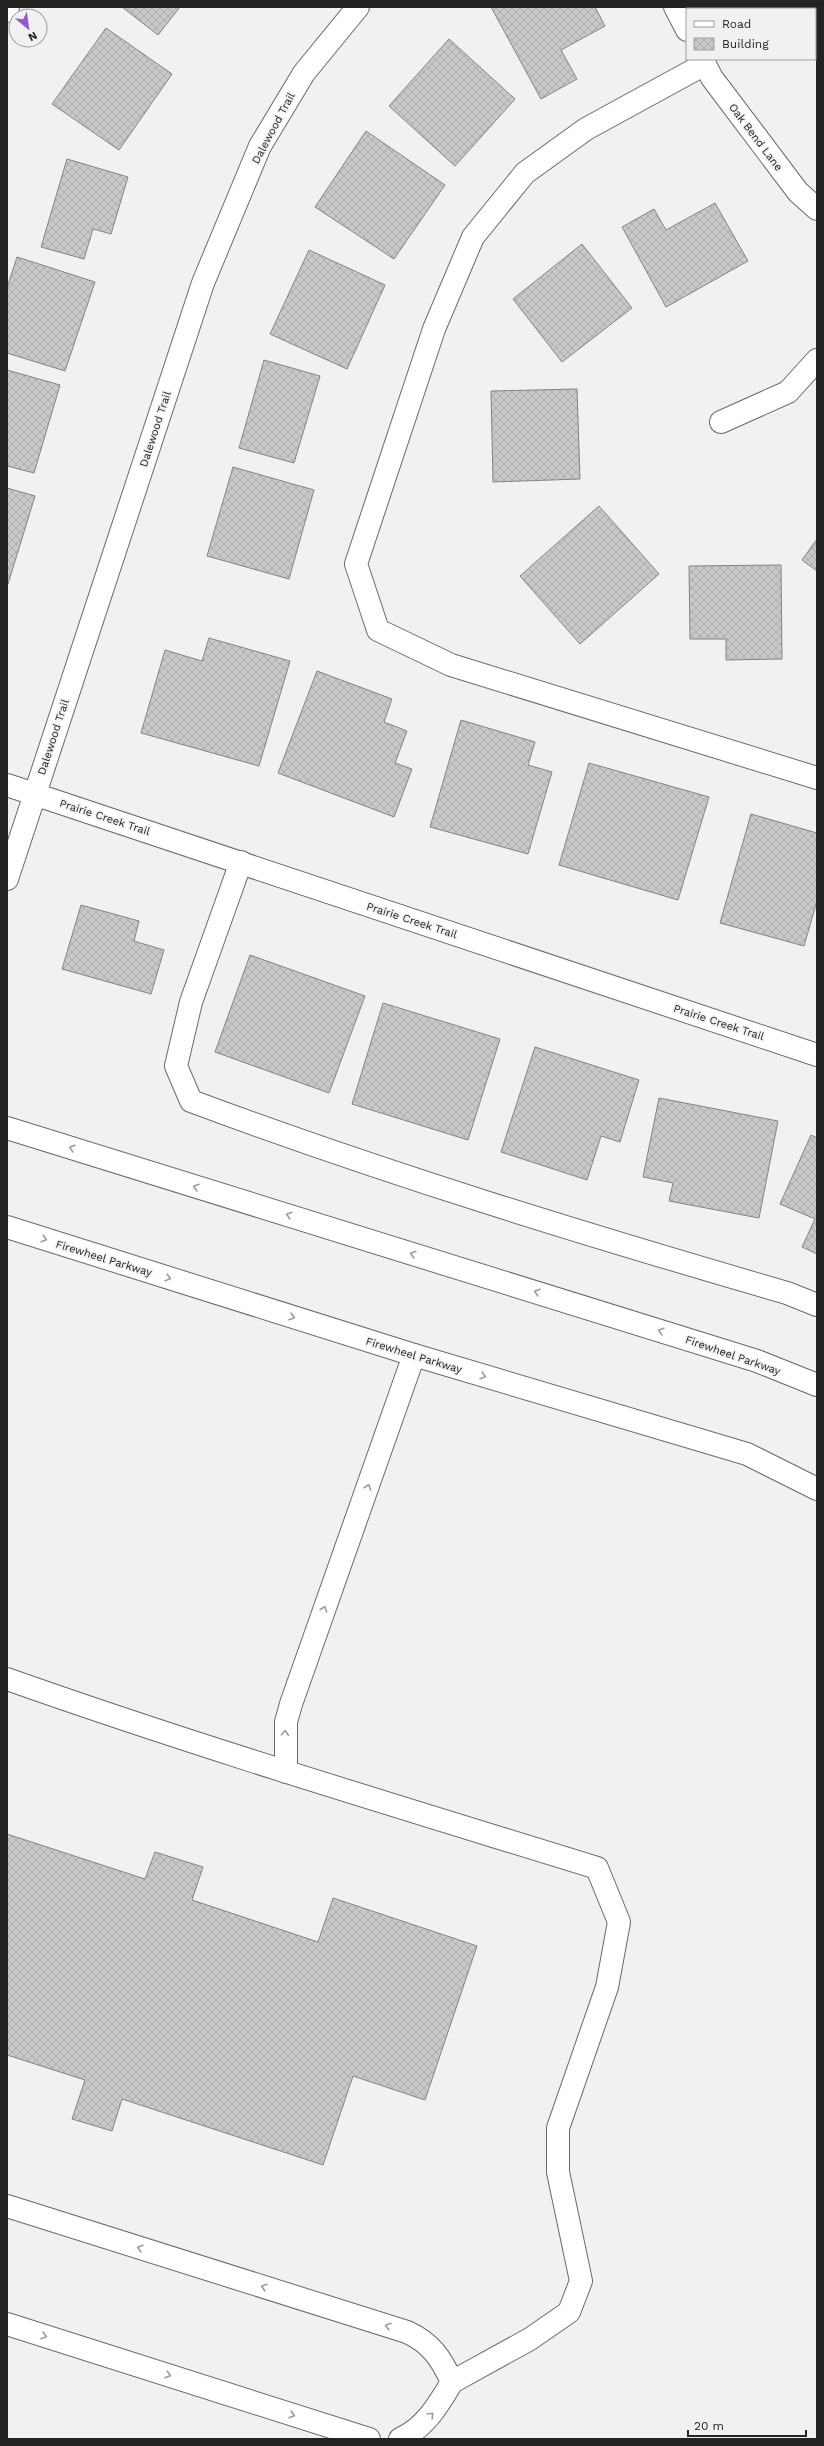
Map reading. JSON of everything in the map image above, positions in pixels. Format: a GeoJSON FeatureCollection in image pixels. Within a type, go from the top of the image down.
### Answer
{"type":"FeatureCollection","features":[{"type":"Feature","properties":{"kind":"street"},"geometry":{"type":"LineString","coordinates":[[7,11],[8,7]]}},
{"type":"Feature","properties":{"kind":"street","name":"Dalewood Trail"},"geometry":{"type":"LineString","coordinates":[[7,879],[203,283],[260,146],[304,73],[358,7]]}},
{"type":"Feature","properties":{"kind":"street"},"geometry":{"type":"LineString","coordinates":[[675,7],[686,28]]}},
{"type":"Feature","properties":{"kind":"street"},"geometry":{"type":"LineString","coordinates":[[704,62],[586,129],[525,173],[473,237],[434,329],[356,564],[378,630],[451,665],[817,778]]}},
{"type":"Feature","properties":{"kind":"street","name":"Oak Bend Lane"},"geometry":{"type":"LineString","coordinates":[[704,62],[712,78],[798,192],[817,209]]}},
{"type":"Feature","properties":{"kind":"street"},"geometry":{"type":"LineString","coordinates":[[721,422],[788,392],[817,360]]}},
{"type":"Feature","properties":{"kind":"street","name":"Prairie Creek Trail"},"geometry":{"type":"LineString","coordinates":[[7,785],[817,1055]]}},
{"type":"Feature","properties":{"kind":"street"},"geometry":{"type":"LineString","coordinates":[[241,862],[191,1002],[176,1066],[191,1101],[300,1142],[587,1235],[787,1293],[817,1305]]}},
{"type":"Feature","properties":{"kind":"street","name":"Firewheel Parkway"},"geometry":{"type":"LineString","coordinates":[[7,1128],[757,1360],[817,1385]]}},
{"type":"Feature","properties":{"kind":"street","name":"Firewheel Parkway"},"geometry":{"type":"LineString","coordinates":[[7,1227],[414,1355],[747,1454],[817,1489]]}},
{"type":"Feature","properties":{"kind":"street"},"geometry":{"type":"LineString","coordinates":[[286,1772],[286,1722],[291,1704],[414,1355]]}},
{"type":"Feature","properties":{"kind":"street"},"geometry":{"type":"LineString","coordinates":[[7,1679],[102,1713],[286,1772],[597,1868],[619,1922],[607,1987],[558,2128],[558,2172],[581,2280],[569,2312],[530,2339],[452,2382],[435,2410],[407,2436],[400,2439]]}},
{"type":"Feature","properties":{"kind":"street"},"geometry":{"type":"LineString","coordinates":[[7,2206],[407,2332],[422,2339],[433,2349],[452,2382]]}},
{"type":"Feature","properties":{"kind":"street"},"geometry":{"type":"LineString","coordinates":[[7,2324],[369,2439]]}},
{"type":"Feature","properties":{"kind":"building"},"geometry":{"type":"Polygon","coordinates":[[[122,7],[180,7],[158,35],[122,7]]]}},
{"type":"Feature","properties":{"kind":"building"},"geometry":{"type":"Polygon","coordinates":[[[491,7],[595,7],[605,26],[561,50],[577,79],[541,99],[491,7]]]}},
{"type":"Feature","properties":{"kind":"building"},"geometry":{"type":"Polygon","coordinates":[[[817,7],[817,10],[816,8],[784,8],[817,7]]]}},
{"type":"Feature","properties":{"kind":"building"},"geometry":{"type":"Polygon","coordinates":[[[106,28],[172,74],[119,150],[52,104],[106,28]]]}},
{"type":"Feature","properties":{"kind":"building"},"geometry":{"type":"Polygon","coordinates":[[[449,39],[515,99],[455,166],[389,106],[449,39]]]}},
{"type":"Feature","properties":{"kind":"building"},"geometry":{"type":"Polygon","coordinates":[[[366,131],[445,185],[394,259],[315,207],[366,131]]]}},
{"type":"Feature","properties":{"kind":"building"},"geometry":{"type":"Polygon","coordinates":[[[67,159],[128,177],[111,234],[93,229],[84,259],[41,247],[67,159]]]}},
{"type":"Feature","properties":{"kind":"building"},"geometry":{"type":"Polygon","coordinates":[[[715,203],[748,261],[666,307],[622,227],[654,209],[666,230],[715,203]]]}},
{"type":"Feature","properties":{"kind":"building"},"geometry":{"type":"Polygon","coordinates":[[[582,244],[632,308],[562,362],[513,299],[582,244]]]}},
{"type":"Feature","properties":{"kind":"building"},"geometry":{"type":"Polygon","coordinates":[[[309,250],[385,285],[347,369],[270,334],[309,250]]]}},
{"type":"Feature","properties":{"kind":"building"},"geometry":{"type":"Polygon","coordinates":[[[17,257],[95,282],[65,371],[7,353],[7,288],[17,257]]]}},
{"type":"Feature","properties":{"kind":"building"},"geometry":{"type":"Polygon","coordinates":[[[264,360],[320,376],[294,463],[239,448],[264,360]]]}},
{"type":"Feature","properties":{"kind":"building"},"geometry":{"type":"Polygon","coordinates":[[[7,370],[60,385],[34,473],[7,466],[7,370]]]}},
{"type":"Feature","properties":{"kind":"building"},"geometry":{"type":"Polygon","coordinates":[[[577,389],[580,479],[493,482],[491,391],[577,389]]]}},
{"type":"Feature","properties":{"kind":"building"},"geometry":{"type":"Polygon","coordinates":[[[233,467],[314,490],[289,579],[207,556],[233,467]]]}},
{"type":"Feature","properties":{"kind":"building"},"geometry":{"type":"Polygon","coordinates":[[[7,488],[35,496],[8,584],[7,583],[7,488]]]}},
{"type":"Feature","properties":{"kind":"building"},"geometry":{"type":"Polygon","coordinates":[[[599,506],[659,574],[580,644],[520,576],[599,506]]]}},
{"type":"Feature","properties":{"kind":"building"},"geometry":{"type":"Polygon","coordinates":[[[817,539],[817,571],[802,560],[817,539]]]}},
{"type":"Feature","properties":{"kind":"building"},"geometry":{"type":"Polygon","coordinates":[[[781,565],[782,659],[726,660],[726,639],[690,639],[689,566],[781,565]]]}},
{"type":"Feature","properties":{"kind":"building"},"geometry":{"type":"Polygon","coordinates":[[[209,638],[290,661],[259,766],[141,733],[165,650],[202,661],[209,638]]]}},
{"type":"Feature","properties":{"kind":"building"},"geometry":{"type":"Polygon","coordinates":[[[317,671],[392,699],[384,722],[407,731],[395,763],[412,769],[394,817],[278,773],[317,671]]]}},
{"type":"Feature","properties":{"kind":"building"},"geometry":{"type":"Polygon","coordinates":[[[461,720],[535,742],[528,765],[552,772],[528,854],[430,827],[461,720]]]}},
{"type":"Feature","properties":{"kind":"building"},"geometry":{"type":"Polygon","coordinates":[[[589,763],[709,797],[678,900],[559,865],[589,763]]]}},
{"type":"Feature","properties":{"kind":"building"},"geometry":{"type":"Polygon","coordinates":[[[751,814],[817,833],[817,901],[804,946],[720,923],[751,814]]]}},
{"type":"Feature","properties":{"kind":"building"},"geometry":{"type":"Polygon","coordinates":[[[81,905],[139,921],[134,941],[164,950],[151,994],[62,969],[81,905]]]}},
{"type":"Feature","properties":{"kind":"building"},"geometry":{"type":"Polygon","coordinates":[[[250,955],[365,996],[329,1093],[215,1052],[250,955]]]}},
{"type":"Feature","properties":{"kind":"building"},"geometry":{"type":"Polygon","coordinates":[[[383,1003],[500,1039],[468,1140],[352,1104],[383,1003]]]}},
{"type":"Feature","properties":{"kind":"building"},"geometry":{"type":"Polygon","coordinates":[[[535,1047],[639,1080],[620,1142],[601,1136],[587,1180],[501,1152],[535,1047]]]}},
{"type":"Feature","properties":{"kind":"building"},"geometry":{"type":"Polygon","coordinates":[[[659,1098],[778,1121],[759,1218],[669,1201],[673,1183],[643,1177],[659,1098]]]}},
{"type":"Feature","properties":{"kind":"building"},"geometry":{"type":"Polygon","coordinates":[[[811,1135],[817,1138],[817,1254],[802,1247],[815,1219],[780,1204],[811,1135]]]}},
{"type":"Feature","properties":{"kind":"building"},"geometry":{"type":"Polygon","coordinates":[[[7,1834],[145,1879],[155,1852],[203,1867],[192,1900],[318,1942],[333,1898],[477,1946],[425,2100],[353,2076],[323,2165],[122,2099],[112,2131],[72,2119],[85,2080],[7,2055],[7,1834]]]}}]}
